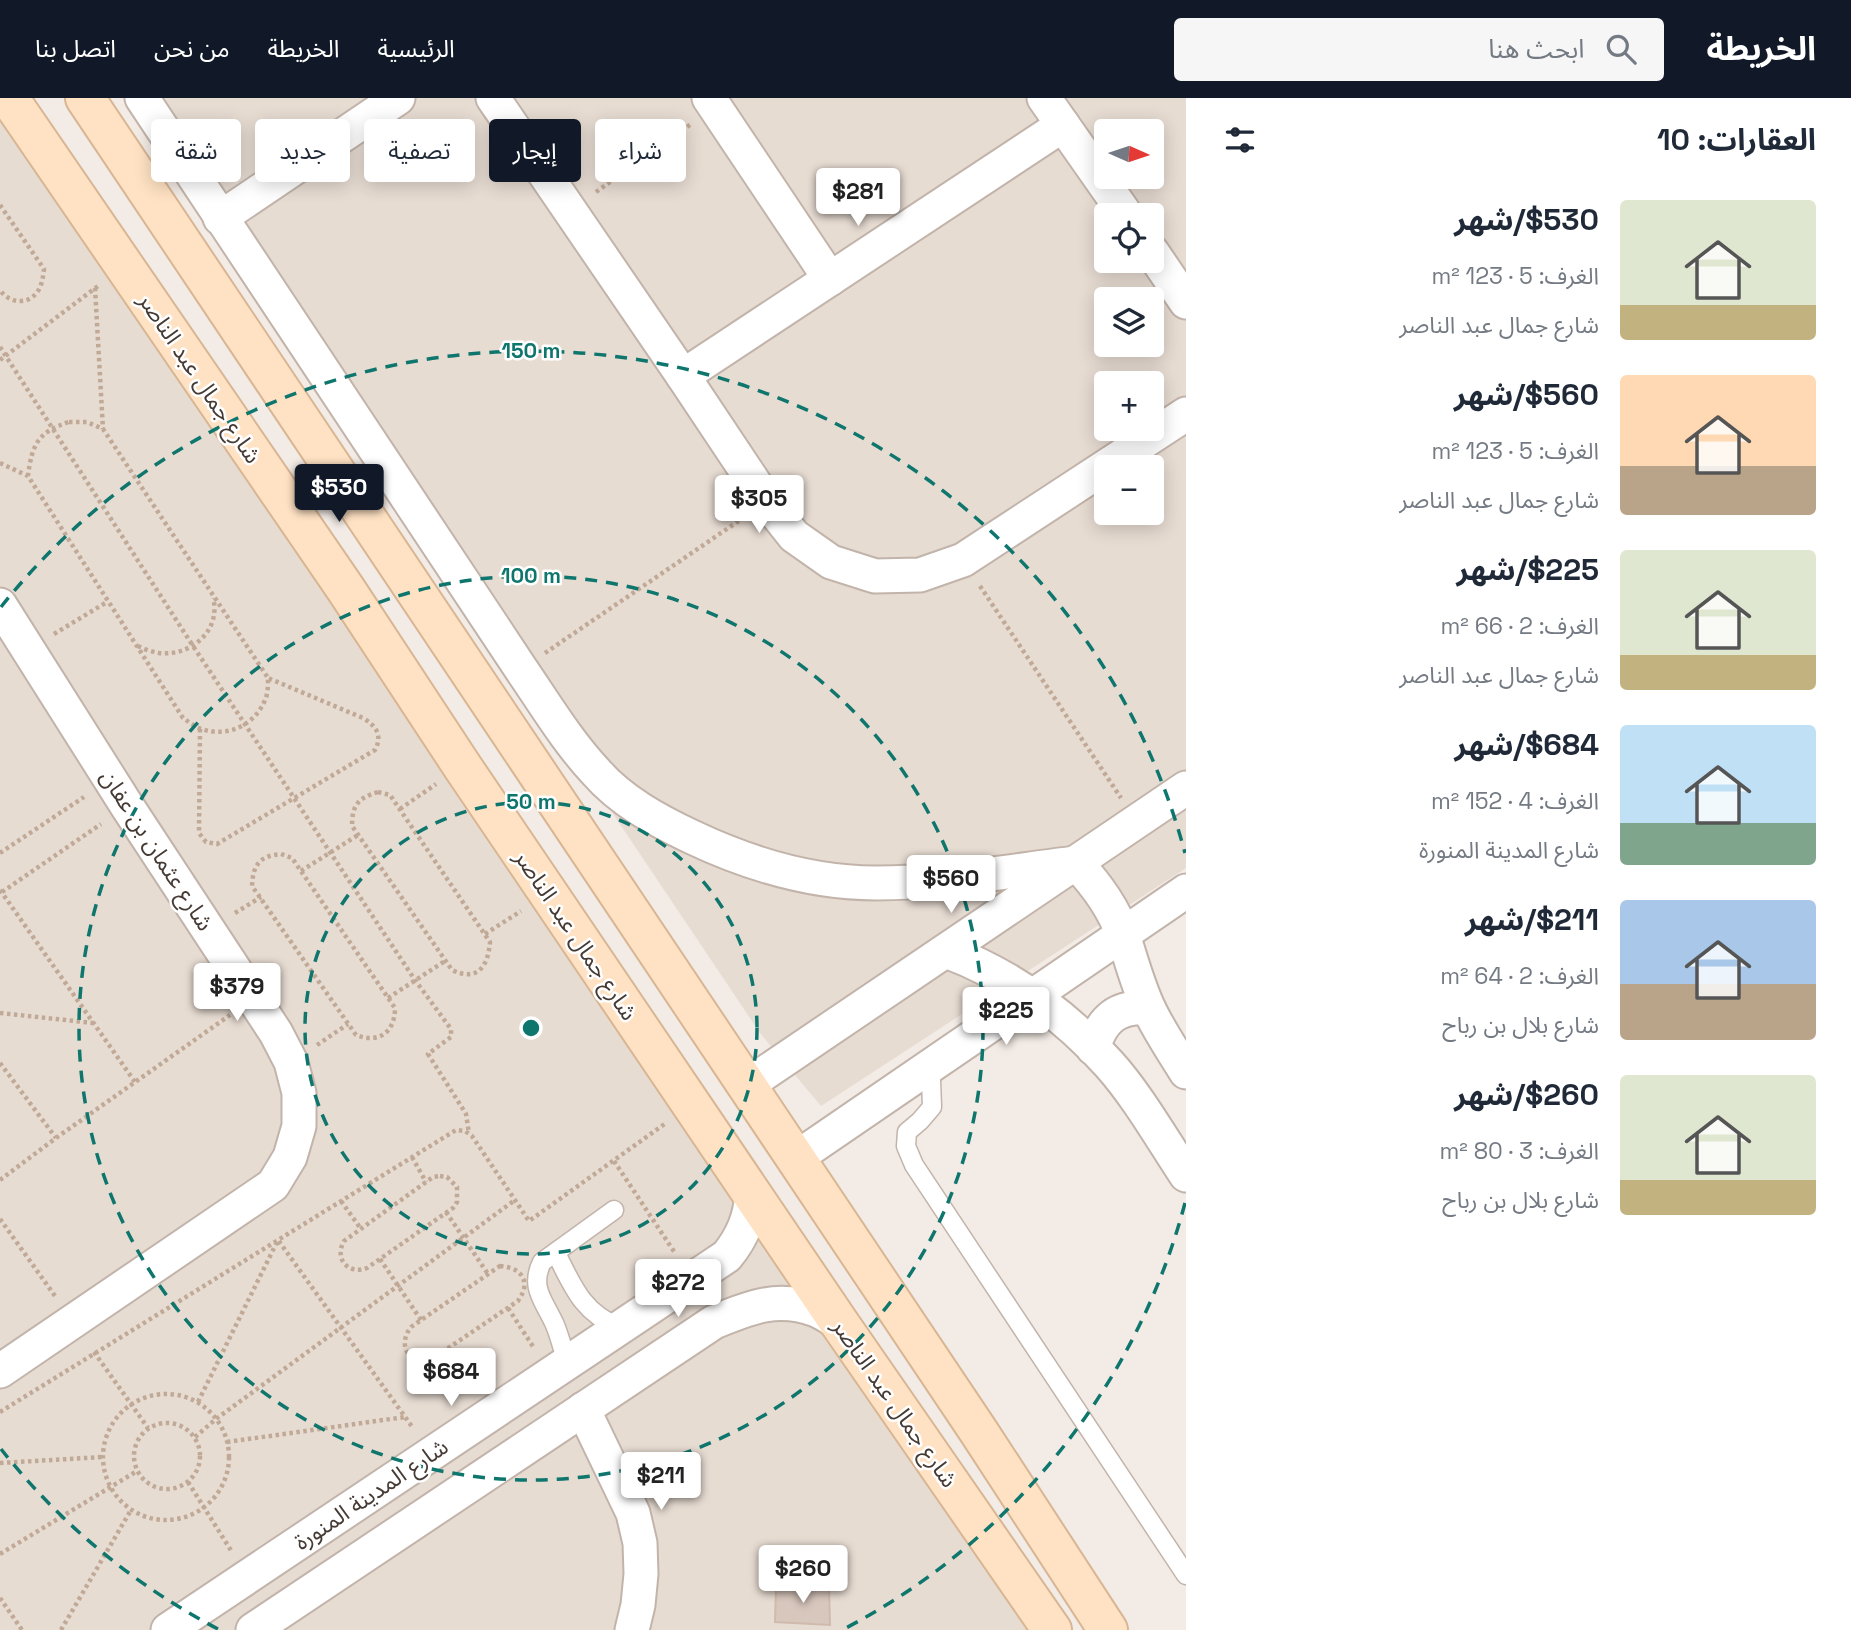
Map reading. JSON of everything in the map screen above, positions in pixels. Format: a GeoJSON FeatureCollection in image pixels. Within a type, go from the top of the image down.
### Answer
{"type":"FeatureCollection","features":[{"type":"Feature","properties":{"kind":"main road","name":"شارع جمال عبد الناصر"},"geometry":{"type":"LineString","coordinates":[[9,98],[108,276],[293,514],[345,587],[462,766],[839,1324],[1052,1630]]}},
{"type":"Feature","properties":{"kind":"main road"},"geometry":{"type":"LineString","coordinates":[[85,98],[979,1432],[1108,1630]]}},
{"type":"Feature","properties":{"kind":"main road"},"geometry":{"type":"LineString","coordinates":[[293,514],[316,504],[340,478]]}},
{"type":"Feature","properties":{"kind":"main road"},"geometry":{"type":"LineString","coordinates":[[345,587],[358,566],[380,556],[392,555]]}},
{"type":"Feature","properties":{"kind":"street"},"geometry":{"type":"LineString","coordinates":[[142,98],[567,736],[597,774],[634,805],[676,830],[723,852],[772,868],[822,879],[874,883],[925,881],[1076,863]]}},
{"type":"Feature","properties":{"kind":"street"},"geometry":{"type":"LineString","coordinates":[[220,218],[398,98]]}},
{"type":"Feature","properties":{"kind":"street"},"geometry":{"type":"LineString","coordinates":[[493,98],[767,502],[794,536],[831,562],[875,576],[920,575],[963,560],[1186,414]]}},
{"type":"Feature","properties":{"kind":"street"},"geometry":{"type":"LineString","coordinates":[[1044,98],[1118,203]]}},
{"type":"Feature","properties":{"kind":"street"},"geometry":{"type":"LineString","coordinates":[[712,103],[830,279]]}},
{"type":"Feature","properties":{"kind":"street"},"geometry":{"type":"LineString","coordinates":[[683,376],[1063,125]]}},
{"type":"Feature","properties":{"kind":"street"},"geometry":{"type":"LineString","coordinates":[[1164,270],[1186,302]]}},
{"type":"Feature","properties":{"kind":"street","name":"شارع عثمان بن عفان"},"geometry":{"type":"LineString","coordinates":[[0,605],[276,1033],[291,1062],[299,1093],[299,1126],[290,1157],[273,1185],[0,1371]]}},
{"type":"Feature","properties":{"kind":"street"},"geometry":{"type":"LineString","coordinates":[[747,1086],[1186,788]]}},
{"type":"Feature","properties":{"kind":"street"},"geometry":{"type":"LineString","coordinates":[[1076,863],[1104,896],[1123,934],[1148,1008],[1186,1072]]}},
{"type":"Feature","properties":{"kind":"street"},"geometry":{"type":"LineString","coordinates":[[796,1158],[1186,891]]}},
{"type":"Feature","properties":{"kind":"street"},"geometry":{"type":"LineString","coordinates":[[946,951],[991,970],[1034,995],[1055,1011],[1110,1065],[1186,1175]]}},
{"type":"Feature","properties":{"kind":"street"},"geometry":{"type":"LineString","coordinates":[[1093,1048],[1103,1025],[1112,1016],[1135,1007],[1148,1008]]}},
{"type":"Feature","properties":{"kind":"street","name":"شارع المدينة المنورة"},"geometry":{"type":"LineString","coordinates":[[168,1630],[727,1255],[738,1242],[745,1227],[752,1194]]}},
{"type":"Feature","properties":{"kind":"street"},"geometry":{"type":"LineString","coordinates":[[689,1281],[714,1322]]}},
{"type":"Feature","properties":{"kind":"street","name":"شارع المدينة المنورة"},"geometry":{"type":"LineString","coordinates":[[253,1630],[714,1322],[764,1304],[791,1303],[817,1310],[839,1324]]}},
{"type":"Feature","properties":{"kind":"street"},"geometry":{"type":"LineString","coordinates":[[583,1409],[633,1513],[640,1543],[642,1574],[632,1630]]}},
{"type":"Feature","properties":{"kind":"lane"},"geometry":{"type":"LineString","coordinates":[[923,1070],[931,1080],[932,1107],[907,1132],[906,1146],[914,1165],[1186,1574]]}},
{"type":"Feature","properties":{"kind":"lane"},"geometry":{"type":"LineString","coordinates":[[559,1368],[555,1325],[537,1287],[538,1271],[542,1262],[614,1210]]}},
{"type":"Feature","properties":{"kind":"lane"},"geometry":{"type":"LineString","coordinates":[[556,1253],[584,1304],[600,1318],[620,1328]]}},
{"type":"Feature","properties":{"kind":"path"},"geometry":{"type":"LineString","coordinates":[[570,210],[712,103]]}},
{"type":"Feature","properties":{"kind":"path"},"geometry":{"type":"LineString","coordinates":[[0,205],[44,269],[39,290],[32,298],[23,302],[14,301],[5,298],[0,290]]}},
{"type":"Feature","properties":{"kind":"path"},"geometry":{"type":"LineString","coordinates":[[0,360],[108,276]]}},
{"type":"Feature","properties":{"kind":"path"},"geometry":{"type":"LineString","coordinates":[[103,429],[108,276]]}},
{"type":"Feature","properties":{"kind":"path"},"geometry":{"type":"LineString","coordinates":[[0,347],[193,646],[415,980],[451,1029],[451,1037],[428,1054],[466,1114],[469,1133],[529,1221],[692,1105]]}},
{"type":"Feature","properties":{"kind":"path"},"geometry":{"type":"LineString","coordinates":[[28,476],[30,454],[39,439],[52,427],[69,422],[87,422],[103,429],[268,678],[363,718],[378,731],[380,742],[375,750],[217,844],[206,842],[199,833],[200,729]]}},
{"type":"Feature","properties":{"kind":"path"},"geometry":{"type":"LineString","coordinates":[[0,463],[28,476],[183,718],[200,729],[220,732],[239,728],[256,716],[266,699],[268,678]]}},
{"type":"Feature","properties":{"kind":"path"},"geometry":{"type":"LineString","coordinates":[[521,669],[767,502]]}},
{"type":"Feature","properties":{"kind":"path"},"geometry":{"type":"LineString","coordinates":[[963,560],[1136,822]]}},
{"type":"Feature","properties":{"kind":"path"},"geometry":{"type":"LineString","coordinates":[[137,646],[157,653],[176,653],[193,646],[207,633],[214,616],[214,597]]}},
{"type":"Feature","properties":{"kind":"path"},"geometry":{"type":"LineString","coordinates":[[29,650],[107,602]]}},
{"type":"Feature","properties":{"kind":"path"},"geometry":{"type":"LineString","coordinates":[[400,808],[462,766]]}},
{"type":"Feature","properties":{"kind":"path"},"geometry":{"type":"LineString","coordinates":[[0,853],[119,792]]}},
{"type":"Feature","properties":{"kind":"path"},"geometry":{"type":"LineString","coordinates":[[119,792],[1,891],[135,1082]]}},
{"type":"Feature","properties":{"kind":"path"},"geometry":{"type":"LineString","coordinates":[[378,792],[390,794],[400,808],[490,942],[489,954],[479,971],[470,975],[452,970],[352,826],[352,814],[358,803],[367,796],[378,792]]}},
{"type":"Feature","properties":{"kind":"path"},"geometry":{"type":"LineString","coordinates":[[301,871],[358,835]]}},
{"type":"Feature","properties":{"kind":"path"},"geometry":{"type":"LineString","coordinates":[[281,854],[292,858],[388,998],[395,1008],[391,1027],[375,1038],[366,1039],[356,1035],[253,886],[253,874],[258,863],[268,855],[281,854]]}},
{"type":"Feature","properties":{"kind":"path"},"geometry":{"type":"LineString","coordinates":[[485,934],[548,894]]}},
{"type":"Feature","properties":{"kind":"path"},"geometry":{"type":"LineString","coordinates":[[388,998],[445,961]]}},
{"type":"Feature","properties":{"kind":"path"},"geometry":{"type":"LineString","coordinates":[[0,1180],[253,998]]}},
{"type":"Feature","properties":{"kind":"path"},"geometry":{"type":"LineString","coordinates":[[0,1013],[94,1023]]}},
{"type":"Feature","properties":{"kind":"path"},"geometry":{"type":"LineString","coordinates":[[0,1063],[56,1138]]}},
{"type":"Feature","properties":{"kind":"path"},"geometry":{"type":"LineString","coordinates":[[0,1412],[456,1130],[469,1133]]}},
{"type":"Feature","properties":{"kind":"path"},"geometry":{"type":"LineString","coordinates":[[412,1157],[426,1182]]}},
{"type":"Feature","properties":{"kind":"path"},"geometry":{"type":"LineString","coordinates":[[614,1161],[689,1281]]}},
{"type":"Feature","properties":{"kind":"path"},"geometry":{"type":"LineString","coordinates":[[433,1177],[447,1177],[457,1187],[457,1202],[446,1212],[361,1270],[354,1270],[342,1262],[340,1247],[344,1241],[433,1177]]}},
{"type":"Feature","properties":{"kind":"path"},"geometry":{"type":"LineString","coordinates":[[195,1437],[515,1200]]}},
{"type":"Feature","properties":{"kind":"path"},"geometry":{"type":"LineString","coordinates":[[341,1201],[361,1229]]}},
{"type":"Feature","properties":{"kind":"path"},"geometry":{"type":"LineString","coordinates":[[446,1212],[488,1274]]}},
{"type":"Feature","properties":{"kind":"path"},"geometry":{"type":"LineString","coordinates":[[278,1240],[431,1454]]}},
{"type":"Feature","properties":{"kind":"path"},"geometry":{"type":"LineString","coordinates":[[198,1402],[278,1240]]}},
{"type":"Feature","properties":{"kind":"path"},"geometry":{"type":"LineString","coordinates":[[380,1259],[421,1320]]}},
{"type":"Feature","properties":{"kind":"path"},"geometry":{"type":"LineString","coordinates":[[500,1266],[513,1267],[522,1277],[524,1289],[518,1301],[432,1359],[414,1359],[407,1352],[404,1343],[405,1334],[411,1327],[488,1274],[500,1266]]}},
{"type":"Feature","properties":{"kind":"path"},"geometry":{"type":"LineString","coordinates":[[508,1308],[559,1368]]}},
{"type":"Feature","properties":{"kind":"path"},"geometry":{"type":"LineString","coordinates":[[440,1353],[482,1419]]}},
{"type":"Feature","properties":{"kind":"path"},"geometry":{"type":"LineString","coordinates":[[172,1394],[198,1402],[216,1419],[227,1442],[228,1471],[215,1498],[204,1508],[193,1515],[168,1521],[142,1516],[119,1500],[105,1473],[103,1457],[108,1432],[114,1421],[131,1404],[145,1397],[172,1394]]}},
{"type":"Feature","properties":{"kind":"path"},"geometry":{"type":"LineString","coordinates":[[227,1442],[405,1417]]}},
{"type":"Feature","properties":{"kind":"path"},"geometry":{"type":"LineString","coordinates":[[168,1422],[187,1429],[195,1437],[199,1446],[199,1466],[188,1482],[170,1489],[160,1488],[143,1479],[137,1471],[134,1462],[136,1443],[148,1428],[168,1422]]}},
{"type":"Feature","properties":{"kind":"path"},"geometry":{"type":"LineString","coordinates":[[0,1463],[103,1457]]}},
{"type":"Feature","properties":{"kind":"path"},"geometry":{"type":"LineString","coordinates":[[0,1554],[137,1471]]}},
{"type":"Feature","properties":{"kind":"path"},"geometry":{"type":"LineString","coordinates":[[188,1482],[247,1577]]}},
{"type":"Feature","properties":{"kind":"path"},"geometry":{"type":"LineString","coordinates":[[61,1630],[131,1510]]}},
{"type":"Feature","properties":{"kind":"path"},"geometry":{"type":"LineString","coordinates":[[0,1598],[22,1630]]}},
{"type":"Feature","properties":{"kind":"shaded area"},"geometry":{"type":"Polygon","coordinates":[[[133,98],[1186,98],[1186,868],[821,1106],[760,1033],[189,182],[241,182],[241,119],[151,119],[151,125],[133,98]]]}},
{"type":"Feature","properties":{"kind":"shaded area"},"geometry":{"type":"Polygon","coordinates":[[[0,112],[768,1252],[1027,1630],[0,1630],[0,112]]]}},
{"type":"Feature","properties":{"kind":"building"},"geometry":{"type":"Polygon","coordinates":[[[776,1586],[829,1588],[830,1625],[775,1622],[776,1586]]]}}]}
